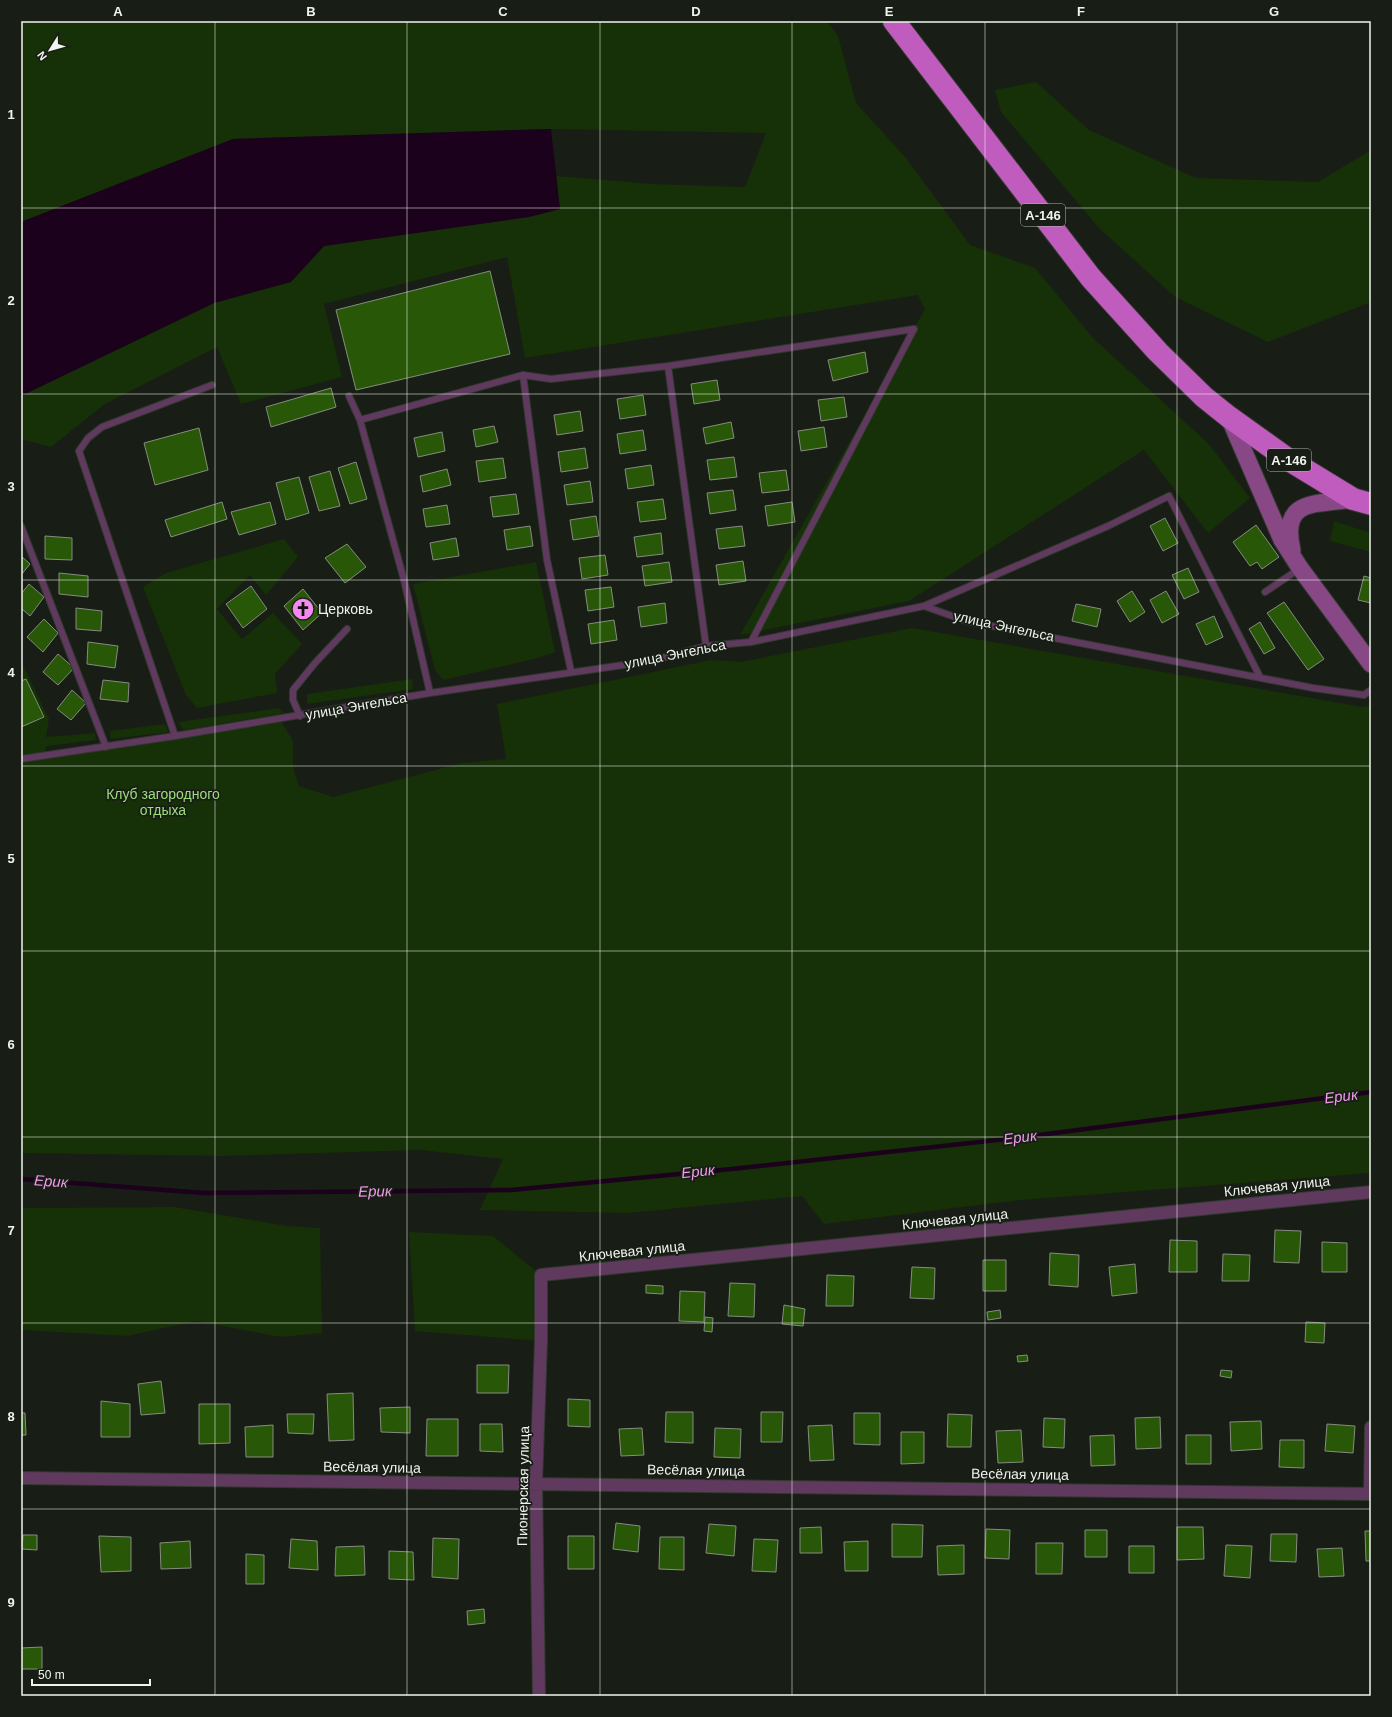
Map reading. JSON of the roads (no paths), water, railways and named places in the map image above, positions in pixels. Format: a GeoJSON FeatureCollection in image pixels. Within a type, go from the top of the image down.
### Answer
{"type":"FeatureCollection","features":[{"type":"Feature","properties":{"kind":"highway","name":"А-146"},"geometry":{"type":"LineString","coordinates":[[894,21],[1091,278],[1158,352],[1204,397],[1228,417],[1289,460],[1362,502]]}},
{"type":"Feature","properties":{"kind":"street"},"geometry":{"type":"LineString","coordinates":[[1228,417],[1282,540],[1297,564],[1371,664]]}},
{"type":"Feature","properties":{"kind":"street"},"geometry":{"type":"LineString","coordinates":[[1297,564],[1289,538],[1290,521],[1296,510],[1306,506],[1362,502]]}},
{"type":"Feature","properties":{"kind":"street","name":"Ключевая улица"},"geometry":{"type":"LineString","coordinates":[[542,1275],[1371,1192]]}},
{"type":"Feature","properties":{"kind":"street","name":"Пионерская улица"},"geometry":{"type":"LineString","coordinates":[[539,1696],[536,1483],[542,1275]]}},
{"type":"Feature","properties":{"kind":"street","name":"Весёлая улица"},"geometry":{"type":"LineString","coordinates":[[21,1478],[1370,1494],[1371,1427]]}},
{"type":"Feature","properties":{"kind":"lane"},"geometry":{"type":"LineString","coordinates":[[360,420],[523,376],[551,379],[668,366],[914,329],[751,642]]}},
{"type":"Feature","properties":{"kind":"lane"},"geometry":{"type":"LineString","coordinates":[[668,366],[706,646]]}},
{"type":"Feature","properties":{"kind":"lane"},"geometry":{"type":"LineString","coordinates":[[523,376],[547,560],[571,671]]}},
{"type":"Feature","properties":{"kind":"lane"},"geometry":{"type":"LineString","coordinates":[[175,736],[79,451],[88,438],[102,427],[212,385]]}},
{"type":"Feature","properties":{"kind":"lane"},"geometry":{"type":"LineString","coordinates":[[349,396],[360,420],[404,580],[430,693]]}},
{"type":"Feature","properties":{"kind":"lane"},"geometry":{"type":"LineString","coordinates":[[924,606],[1108,526],[1169,496],[1260,677]]}},
{"type":"Feature","properties":{"kind":"lane"},"geometry":{"type":"LineString","coordinates":[[21,526],[106,747]]}},
{"type":"Feature","properties":{"kind":"lane"},"geometry":{"type":"LineString","coordinates":[[1265,592],[1297,564]]}},
{"type":"Feature","properties":{"kind":"lane","name":"улица Энгельса"},"geometry":{"type":"LineString","coordinates":[[21,758],[106,747],[571,671],[651,661],[706,646],[751,642],[924,606],[966,621],[1312,688],[1364,695],[1371,690]]}},
{"type":"Feature","properties":{"kind":"lane"},"geometry":{"type":"LineString","coordinates":[[300,716],[293,700],[293,690],[315,663],[347,629]]}},
{"type":"Feature","properties":{"kind":"waterway","name":"Ерик"},"geometry":{"type":"LineString","coordinates":[[21,1179],[204,1193],[511,1190],[732,1169],[1024,1137],[1371,1092]]}},
{"type":"Feature","properties":{"kind":"place","name":"Церковь"},"geometry":{"type":"Point","coordinates":[303,609]}},
{"type":"Feature","properties":{"kind":"park label","name":"Клуб загородного отдыха"},"geometry":{"type":"Point","coordinates":[163,802]}}]}
